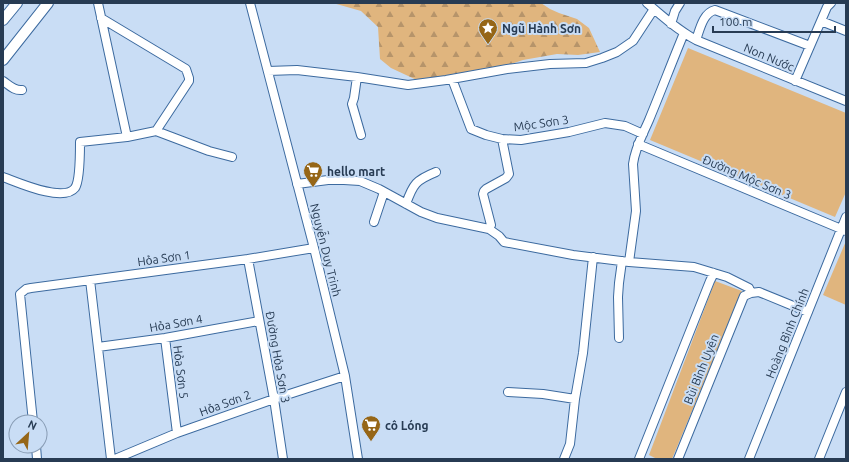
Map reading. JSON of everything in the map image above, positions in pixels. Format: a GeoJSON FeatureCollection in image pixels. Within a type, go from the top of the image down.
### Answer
{"type":"FeatureCollection","features":[{"type":"Feature","properties":{"kind":"main road"},"geometry":{"type":"LineString","coordinates":[[3,20],[17,3]]}},
{"type":"Feature","properties":{"kind":"main road"},"geometry":{"type":"LineString","coordinates":[[3,60],[48,3]]}},
{"type":"Feature","properties":{"kind":"street"},"geometry":{"type":"LineString","coordinates":[[98,3],[127,137]]}},
{"type":"Feature","properties":{"kind":"street","name":"Nguyễn Duy Trinh"},"geometry":{"type":"LineString","coordinates":[[250,3],[314,248],[345,376],[358,459]]}},
{"type":"Feature","properties":{"kind":"street","name":"Non Nước"},"geometry":{"type":"LineString","coordinates":[[647,3],[671,24],[696,40],[846,102]]}},
{"type":"Feature","properties":{"kind":"street"},"geometry":{"type":"LineString","coordinates":[[671,24],[680,3]]}},
{"type":"Feature","properties":{"kind":"street"},"geometry":{"type":"LineString","coordinates":[[795,81],[827,8],[831,3]]}},
{"type":"Feature","properties":{"kind":"street"},"geometry":{"type":"LineString","coordinates":[[268,71],[297,70],[408,85],[507,69],[550,64],[586,63],[616,52],[633,40],[654,9]]}},
{"type":"Feature","properties":{"kind":"street"},"geometry":{"type":"LineString","coordinates":[[696,40],[705,16],[709,12],[715,10],[810,46]]}},
{"type":"Feature","properties":{"kind":"street"},"geometry":{"type":"LineString","coordinates":[[101,18],[186,69],[190,78],[189,81],[156,131]]}},
{"type":"Feature","properties":{"kind":"street"},"geometry":{"type":"LineString","coordinates":[[821,21],[846,31]]}},
{"type":"Feature","properties":{"kind":"street"},"geometry":{"type":"LineString","coordinates":[[619,338],[618,297],[636,211],[633,164],[635,152],[684,33]]}},
{"type":"Feature","properties":{"kind":"street"},"geometry":{"type":"LineString","coordinates":[[357,77],[352,104],[361,134]]}},
{"type":"Feature","properties":{"kind":"street","name":"Mộc Sơn 3"},"geometry":{"type":"LineString","coordinates":[[452,79],[471,129],[486,135],[502,139],[520,140],[569,132],[606,122],[624,126],[643,134]]}},
{"type":"Feature","properties":{"kind":"street"},"geometry":{"type":"LineString","coordinates":[[3,81],[18,91],[22,90]]}},
{"type":"Feature","properties":{"kind":"street"},"geometry":{"type":"LineString","coordinates":[[3,177],[45,191],[62,194],[68,193],[73,190],[76,184],[80,158],[80,142],[127,137],[156,131],[209,151],[232,157]]}},
{"type":"Feature","properties":{"kind":"street"},"geometry":{"type":"LineString","coordinates":[[489,229],[491,225],[483,194],[486,189],[508,176],[502,139]]}},
{"type":"Feature","properties":{"kind":"street","name":"Đường Mộc Sơn 3"},"geometry":{"type":"LineString","coordinates":[[638,144],[844,230]]}},
{"type":"Feature","properties":{"kind":"street"},"geometry":{"type":"LineString","coordinates":[[406,204],[415,183],[420,179],[436,172]]}},
{"type":"Feature","properties":{"kind":"street"},"geometry":{"type":"LineString","coordinates":[[297,184],[328,180],[360,181],[421,212],[437,218],[489,229],[499,236],[504,242],[626,262],[694,267],[727,277],[750,288],[751,293],[758,292],[808,312]]}},
{"type":"Feature","properties":{"kind":"street"},"geometry":{"type":"LineString","coordinates":[[374,222],[384,192]]}},
{"type":"Feature","properties":{"kind":"street","name":"Hoàng Bình Chính"},"geometry":{"type":"LineString","coordinates":[[749,459],[808,312],[844,230],[846,217]]}},
{"type":"Feature","properties":{"kind":"street","name":"Hỏa Sơn 1"},"geometry":{"type":"LineString","coordinates":[[32,414],[20,294],[26,289],[248,259],[314,248]]}},
{"type":"Feature","properties":{"kind":"street"},"geometry":{"type":"LineString","coordinates":[[564,459],[570,444],[575,399],[583,353],[593,257]]}},
{"type":"Feature","properties":{"kind":"street","name":"Đường Hỏa Sơn 3"},"geometry":{"type":"LineString","coordinates":[[248,259],[274,399],[283,459]]}},
{"type":"Feature","properties":{"kind":"street"},"geometry":{"type":"LineString","coordinates":[[639,459],[714,273]]}},
{"type":"Feature","properties":{"kind":"street"},"geometry":{"type":"LineString","coordinates":[[90,280],[111,459]]}},
{"type":"Feature","properties":{"kind":"street","name":"Bùi Bỉnh Uyên"},"geometry":{"type":"LineString","coordinates":[[678,459],[744,296],[751,293]]}},
{"type":"Feature","properties":{"kind":"street","name":"Hỏa Sơn 4"},"geometry":{"type":"LineString","coordinates":[[98,347],[164,338],[259,321]]}},
{"type":"Feature","properties":{"kind":"street","name":"Hỏa Sơn 5"},"geometry":{"type":"LineString","coordinates":[[164,338],[177,434]]}},
{"type":"Feature","properties":{"kind":"street","name":"Hỏa Sơn 2"},"geometry":{"type":"LineString","coordinates":[[115,459],[177,434],[274,399],[345,376]]}},
{"type":"Feature","properties":{"kind":"street"},"geometry":{"type":"LineString","coordinates":[[508,392],[542,394],[575,399]]}},
{"type":"Feature","properties":{"kind":"street"},"geometry":{"type":"LineString","coordinates":[[819,459],[846,392]]}},
{"type":"Feature","properties":{"kind":"green space","name":"Ngũ Hành Sơn"},"geometry":{"type":"Polygon","coordinates":[[[333,3],[541,3],[559,13],[577,19],[589,28],[600,52],[578,55],[557,54],[523,60],[483,73],[421,82],[391,68],[380,59],[378,27],[361,11],[333,3]]]}},
{"type":"Feature","properties":{"kind":"green space"},"geometry":{"type":"Polygon","coordinates":[[[688,48],[846,113],[846,192],[835,217],[650,140],[688,48]]]}},
{"type":"Feature","properties":{"kind":"green space"},"geometry":{"type":"Polygon","coordinates":[[[846,241],[846,305],[823,295],[846,241]]]}},
{"type":"Feature","properties":{"kind":"green space"},"geometry":{"type":"Polygon","coordinates":[[[715,281],[742,291],[672,459],[657,459],[649,455],[715,281]]]}},
{"type":"Feature","properties":{"kind":"place","name":"Ngũ Hành Sơn"},"geometry":{"type":"Point","coordinates":[488,45]}},
{"type":"Feature","properties":{"kind":"place","name":"hello mart"},"geometry":{"type":"Point","coordinates":[313,188]}},
{"type":"Feature","properties":{"kind":"place","name":"cô Lóng"},"geometry":{"type":"Point","coordinates":[371,442]}}]}
